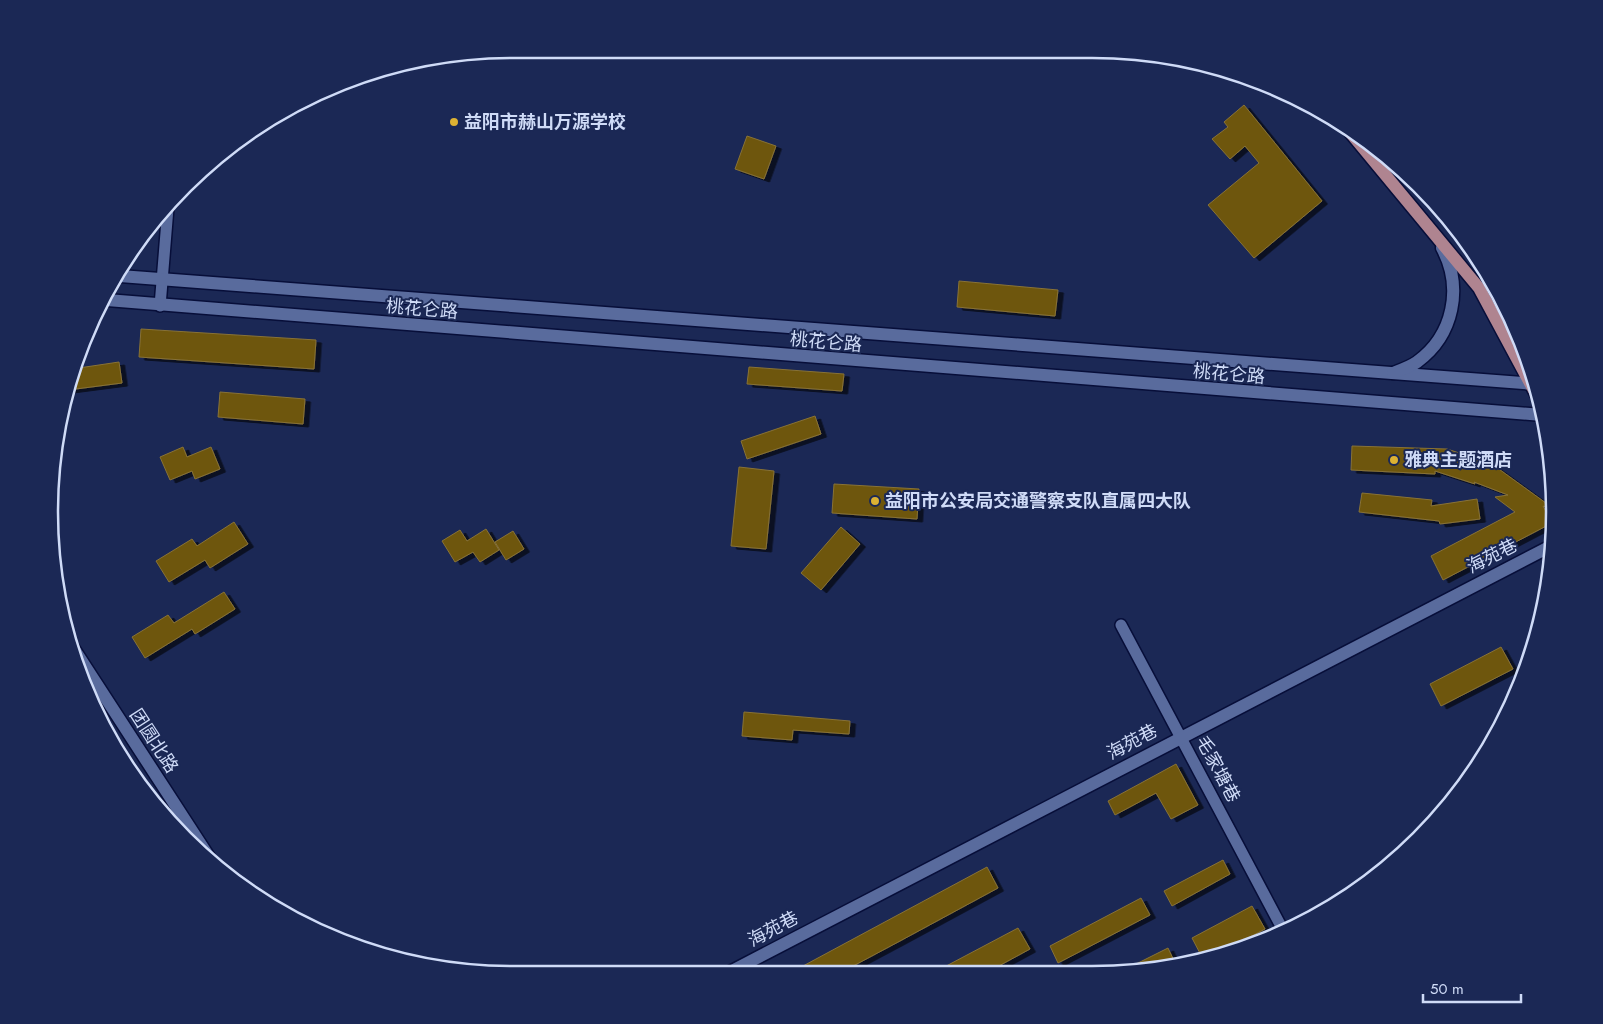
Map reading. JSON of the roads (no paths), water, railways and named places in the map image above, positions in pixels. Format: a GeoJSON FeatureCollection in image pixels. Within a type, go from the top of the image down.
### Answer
{"type":"FeatureCollection","features":[{"type":"Feature","properties":{"kind":"main road"},"geometry":{"type":"LineString","coordinates":[[1362,147],[1480,288],[1517,355]]}},
{"type":"Feature","properties":{"kind":"main road"},"geometry":{"type":"LineString","coordinates":[[1391,374],[1417,362],[1437,342],[1450,317],[1455,290],[1450,262],[1436,237]]}},
{"type":"Feature","properties":{"kind":"main road","name":"桃花仑路"},"geometry":{"type":"LineString","coordinates":[[123,276],[1527,384]]}},
{"type":"Feature","properties":{"kind":"main road","name":"桃花仑路"},"geometry":{"type":"LineString","coordinates":[[110,300],[160,306],[1535,415]]}},
{"type":"Feature","properties":{"kind":"main road","name":"海苑巷"},"geometry":{"type":"LineString","coordinates":[[740,966],[1544,550]]}},
{"type":"Feature","properties":{"kind":"main road","name":"团圆北路"},"geometry":{"type":"LineString","coordinates":[[85,666],[198,840]]}},
{"type":"Feature","properties":{"kind":"street"},"geometry":{"type":"LineString","coordinates":[[160,306],[167,215]]}},
{"type":"Feature","properties":{"kind":"street","name":"毛家塘巷"},"geometry":{"type":"LineString","coordinates":[[1121,625],[1280,925]]}},
{"type":"Feature","properties":{"kind":"place","name":"益阳市赫山万源学校"},"geometry":{"type":"Point","coordinates":[454,122]}},
{"type":"Feature","properties":{"kind":"place","name":"雅典主题酒店"},"geometry":{"type":"Point","coordinates":[1394,460]}},
{"type":"Feature","properties":{"kind":"place","name":"益阳市公安局交通警察支队直属四大队"},"geometry":{"type":"Point","coordinates":[875,501]}}]}
